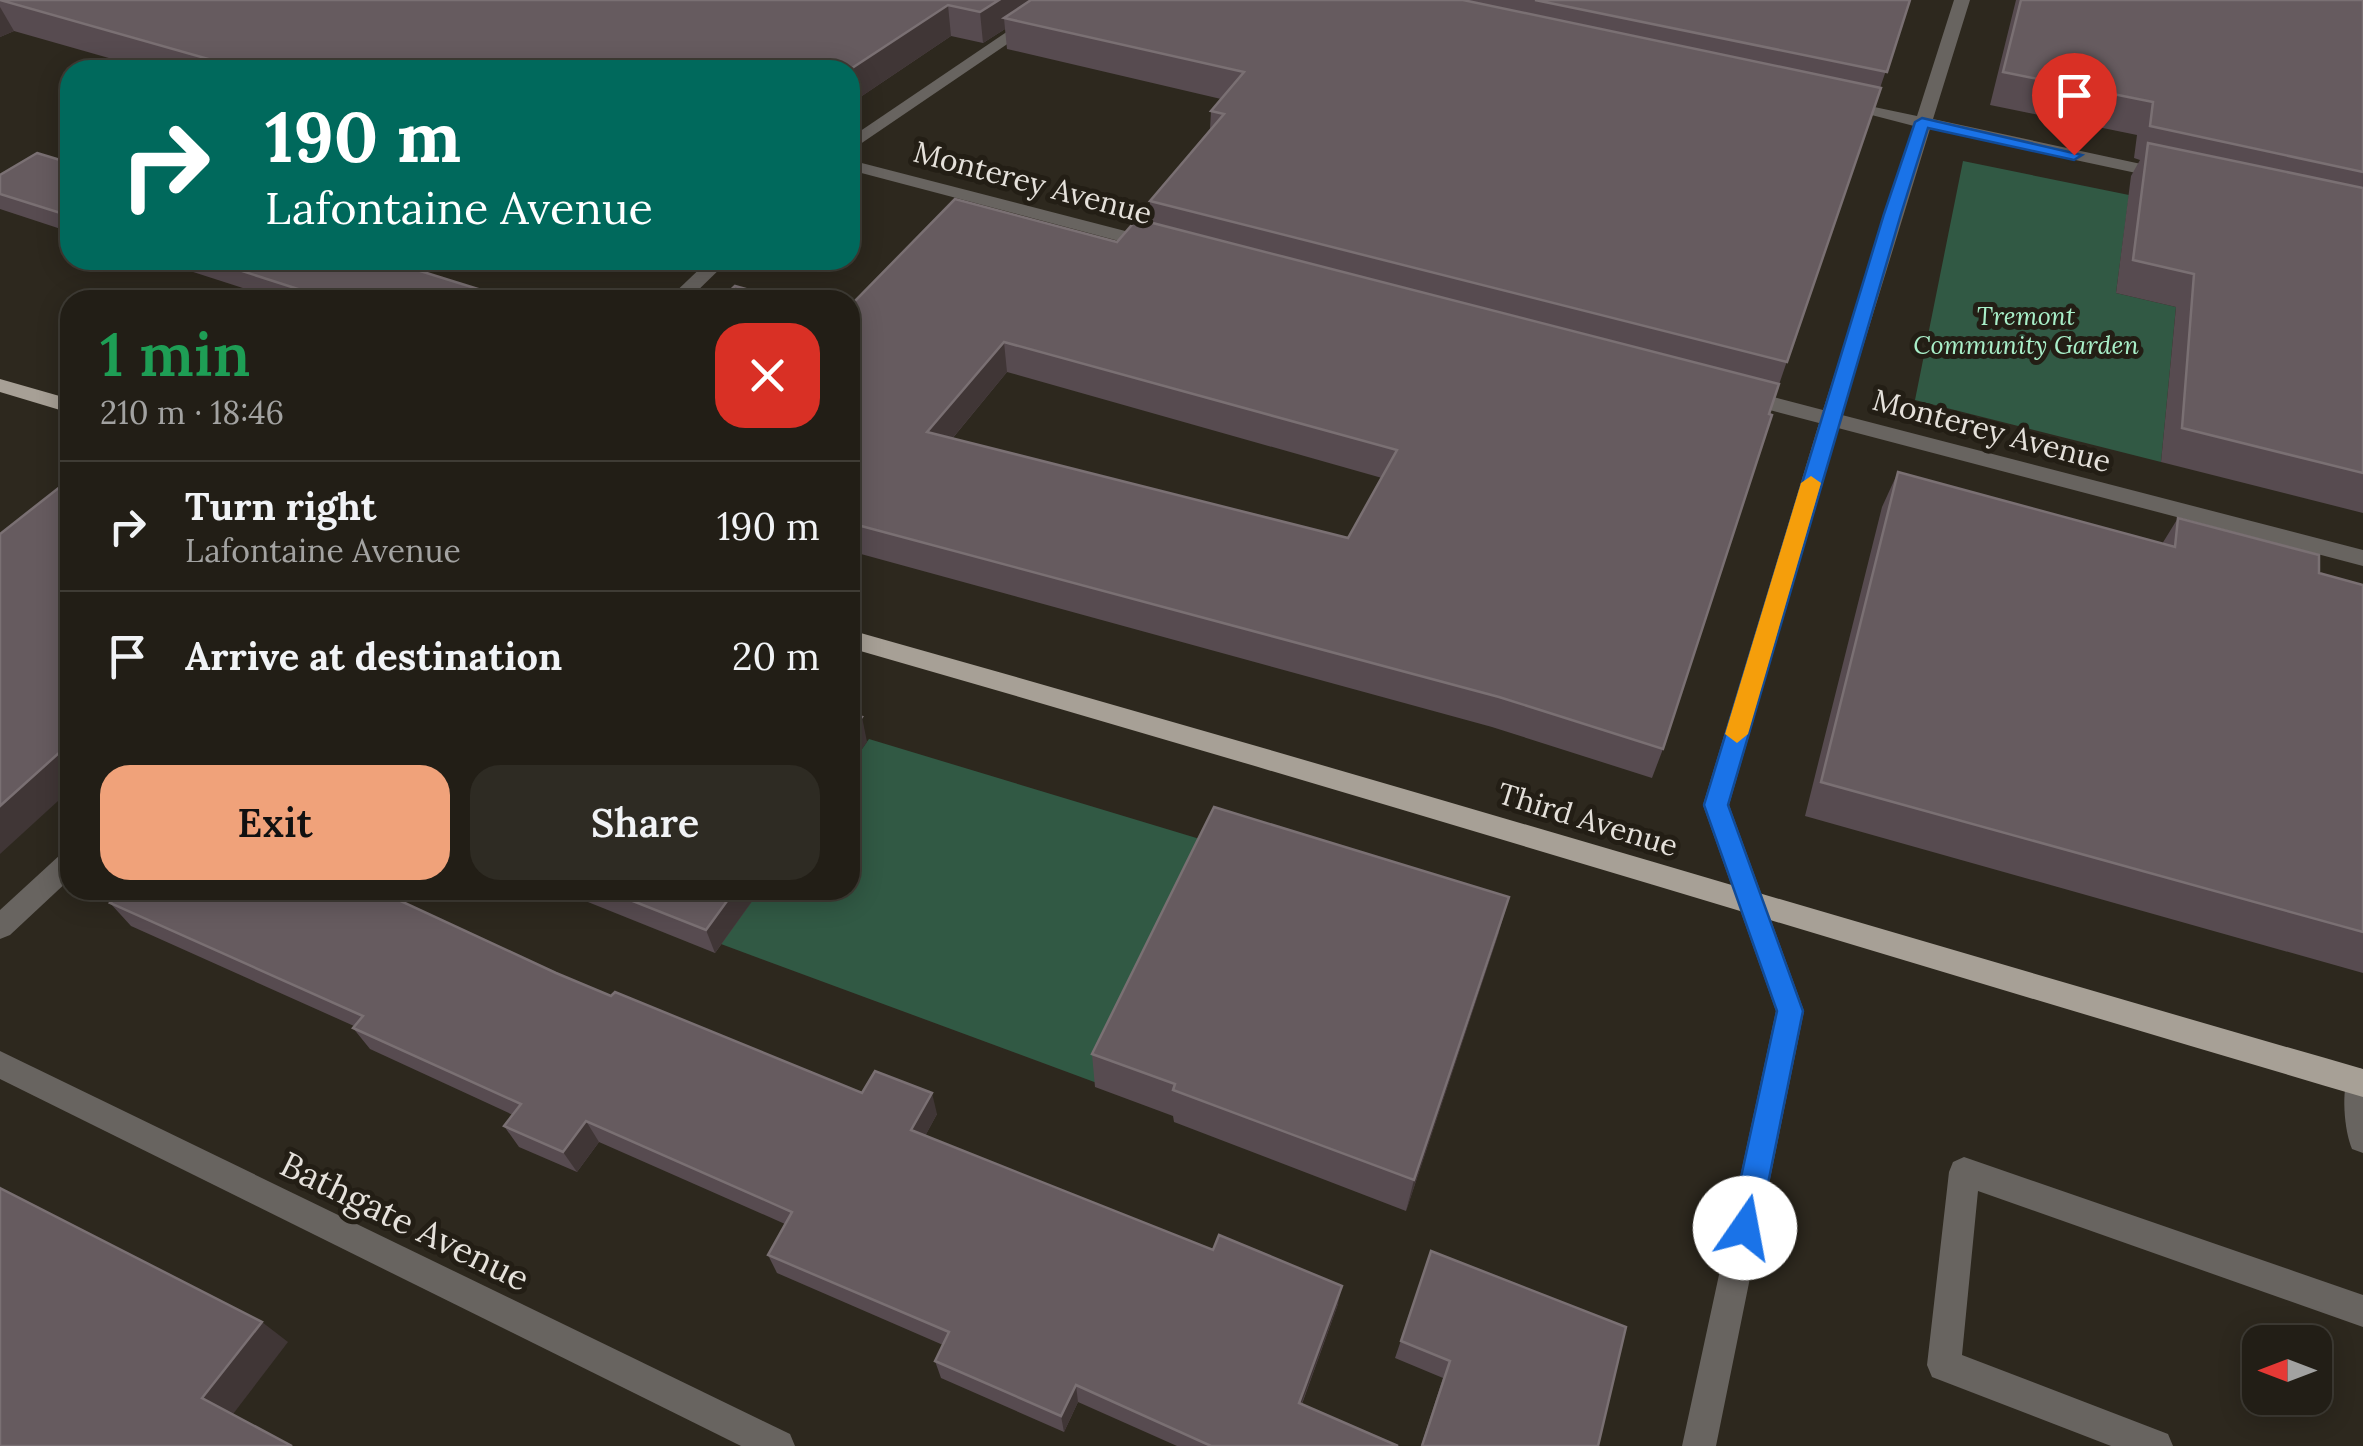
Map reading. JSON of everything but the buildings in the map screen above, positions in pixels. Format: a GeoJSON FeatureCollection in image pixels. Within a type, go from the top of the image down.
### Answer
{"type":"FeatureCollection","features":[{"type":"Feature","properties":{"kind":"main road"},"geometry":{"type":"LineString","coordinates":[[0,385],[60,403]]}},
{"type":"Feature","properties":{"kind":"main road","name":"Third Avenue"},"geometry":{"type":"LineString","coordinates":[[860,642],[1304,768],[1749,904],[2362,1082]]}},
{"type":"Feature","properties":{"kind":"street"},"geometry":{"type":"LineString","coordinates":[[860,139],[1064,0]]}},
{"type":"Feature","properties":{"kind":"street"},"geometry":{"type":"LineString","coordinates":[[1699,1446],[1790,1011],[1716,805],[1830,419],[1962,0]]}},
{"type":"Feature","properties":{"kind":"street"},"geometry":{"type":"LineString","coordinates":[[1830,103],[2193,180]]}},
{"type":"Feature","properties":{"kind":"street","name":"Monterey Avenue"},"geometry":{"type":"LineString","coordinates":[[860,168],[1171,248]]}},
{"type":"Feature","properties":{"kind":"street"},"geometry":{"type":"LineString","coordinates":[[688,290],[709,270]]}},
{"type":"Feature","properties":{"kind":"street","name":"Monterey Avenue"},"geometry":{"type":"LineString","coordinates":[[1720,390],[2363,558]]}},
{"type":"Feature","properties":{"kind":"street"},"geometry":{"type":"LineString","coordinates":[[0,927],[60,871]]}},
{"type":"Feature","properties":{"kind":"street","name":"Bathgate Avenue"},"geometry":{"type":"LineString","coordinates":[[0,1064],[778,1446]]}},
{"type":"Feature","properties":{"kind":"street"},"geometry":{"type":"LineString","coordinates":[[2362,1082],[2363,1139]]}},
{"type":"Feature","properties":{"kind":"street"},"geometry":{"type":"LineString","coordinates":[[2156,1446],[1944,1365],[1964,1172],[2363,1312]]}},
{"type":"Feature","properties":{"kind":"green space","name":"Tremont Community Garden"},"geometry":{"type":"Polygon","coordinates":[[[1963,161],[2129,195],[2116,293],[2176,307],[2161,462],[1915,400],[1963,161]]]}},
{"type":"Feature","properties":{"kind":"green space"},"geometry":{"type":"Polygon","coordinates":[[[869,739],[1213,843],[1097,1083],[721,944],[753,900],[860,900],[860,752],[869,739]]]}},
{"type":"Feature","properties":{"kind":"slow traffic"},"geometry":{"type":"LineString","coordinates":[[1737,734],[1811,483]]}},
{"type":"Feature","properties":{"kind":"route"},"geometry":{"type":"LineString","coordinates":[[1745,1228],[1790,1011],[1716,805],[1892,214],[1922,122],[2074,155]]}}]}
